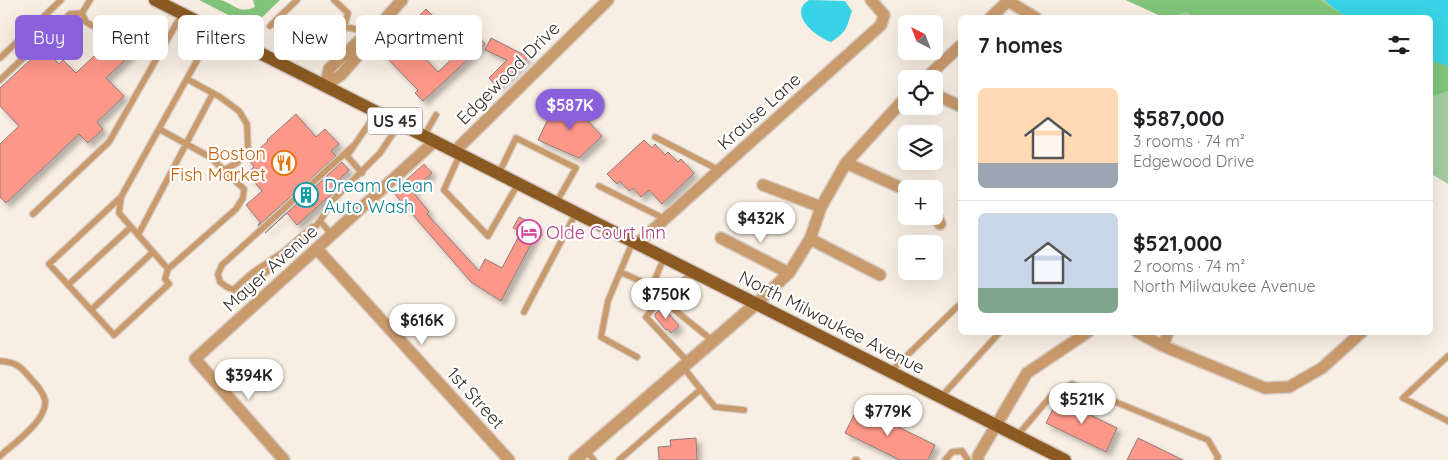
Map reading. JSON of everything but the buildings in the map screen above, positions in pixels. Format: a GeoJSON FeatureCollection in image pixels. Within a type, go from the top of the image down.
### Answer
{"type":"FeatureCollection","features":[{"type":"Feature","properties":{"kind":"main road","name":"North Milwaukee Avenue"},"geometry":{"type":"LineString","coordinates":[[155,0],[182,14]]}},
{"type":"Feature","properties":{"kind":"main road","name":"North Milwaukee Avenue"},"geometry":{"type":"LineString","coordinates":[[264,55],[1065,460]]}},
{"type":"Feature","properties":{"kind":"street"},"geometry":{"type":"LineString","coordinates":[[388,15],[402,0]]}},
{"type":"Feature","properties":{"kind":"street","name":"Edgewood Drive"},"geometry":{"type":"LineString","coordinates":[[457,152],[608,0]]}},
{"type":"Feature","properties":{"kind":"street","name":"Krause Lane"},"geometry":{"type":"LineString","coordinates":[[635,242],[665,219],[881,25],[884,15],[871,0]]}},
{"type":"Feature","properties":{"kind":"street"},"geometry":{"type":"LineString","coordinates":[[993,15],[1008,1],[1031,15]]}},
{"type":"Feature","properties":{"kind":"street"},"geometry":{"type":"LineString","coordinates":[[935,70],[958,48]]}},
{"type":"Feature","properties":{"kind":"street"},"geometry":{"type":"LineString","coordinates":[[325,86],[341,75],[356,58]]}},
{"type":"Feature","properties":{"kind":"street"},"geometry":{"type":"LineString","coordinates":[[943,98],[958,105]]}},
{"type":"Feature","properties":{"kind":"street"},"geometry":{"type":"LineString","coordinates":[[575,460],[590,455],[685,365],[789,274],[810,238],[821,207],[846,163],[898,107]]}},
{"type":"Feature","properties":{"kind":"street","name":"Mayer Avenue"},"geometry":{"type":"LineString","coordinates":[[284,460],[195,360],[332,235],[430,138]]}},
{"type":"Feature","properties":{"kind":"street"},"geometry":{"type":"LineString","coordinates":[[846,163],[898,186]]}},
{"type":"Feature","properties":{"kind":"street"},"geometry":{"type":"LineString","coordinates":[[763,184],[821,207]]}},
{"type":"Feature","properties":{"kind":"street"},"geometry":{"type":"LineString","coordinates":[[721,238],[789,274]]}},
{"type":"Feature","properties":{"kind":"street"},"geometry":{"type":"LineString","coordinates":[[810,238],[880,275]]}},
{"type":"Feature","properties":{"kind":"street","name":"1st Street"},"geometry":{"type":"LineString","coordinates":[[317,249],[509,460]]}},
{"type":"Feature","properties":{"kind":"street"},"geometry":{"type":"LineString","coordinates":[[978,460],[978,456],[1027,373],[1084,335]]}},
{"type":"Feature","properties":{"kind":"street"},"geometry":{"type":"LineString","coordinates":[[1143,335],[1163,346],[1265,388],[1289,387],[1322,368],[1359,335]]}},
{"type":"Feature","properties":{"kind":"street"},"geometry":{"type":"LineString","coordinates":[[1163,346],[1167,335]]}},
{"type":"Feature","properties":{"kind":"lane"},"geometry":{"type":"LineString","coordinates":[[0,58],[61,0]]}},
{"type":"Feature","properties":{"kind":"lane"},"geometry":{"type":"LineString","coordinates":[[82,13],[90,0]]}},
{"type":"Feature","properties":{"kind":"lane"},"geometry":{"type":"LineString","coordinates":[[281,15],[297,0]]}},
{"type":"Feature","properties":{"kind":"lane"},"geometry":{"type":"LineString","coordinates":[[334,0],[348,13],[346,20]]}},
{"type":"Feature","properties":{"kind":"lane"},"geometry":{"type":"LineString","coordinates":[[82,13],[86,22],[93,26]]}},
{"type":"Feature","properties":{"kind":"lane"},"geometry":{"type":"LineString","coordinates":[[0,80],[70,14],[82,13]]}},
{"type":"Feature","properties":{"kind":"lane"},"geometry":{"type":"LineString","coordinates":[[33,214],[109,142],[182,14]]}},
{"type":"Feature","properties":{"kind":"lane"},"geometry":{"type":"LineString","coordinates":[[270,26],[274,22]]}},
{"type":"Feature","properties":{"kind":"lane"},"geometry":{"type":"LineString","coordinates":[[159,129],[210,157],[244,189],[244,198],[236,208],[168,269],[165,279],[169,284],[114,335],[49,264],[121,197],[197,60]]}},
{"type":"Feature","properties":{"kind":"lane"},"geometry":{"type":"LineString","coordinates":[[187,79],[213,93],[240,112],[247,124],[248,150],[238,163],[224,170]]}},
{"type":"Feature","properties":{"kind":"lane"},"geometry":{"type":"LineString","coordinates":[[138,235],[213,93]]}},
{"type":"Feature","properties":{"kind":"lane"},"geometry":{"type":"LineString","coordinates":[[362,173],[346,156],[377,112]]}},
{"type":"Feature","properties":{"kind":"lane"},"geometry":{"type":"LineString","coordinates":[[430,138],[436,115]]}},
{"type":"Feature","properties":{"kind":"lane"},"geometry":{"type":"LineString","coordinates":[[353,146],[222,265],[218,274],[220,282],[241,293],[286,257],[310,235],[332,201],[380,153],[400,123]]}},
{"type":"Feature","properties":{"kind":"lane"},"geometry":{"type":"LineString","coordinates":[[655,137],[719,170]]}},
{"type":"Feature","properties":{"kind":"lane"},"geometry":{"type":"LineString","coordinates":[[498,173],[516,138],[576,168],[556,203]]}},
{"type":"Feature","properties":{"kind":"lane"},"geometry":{"type":"LineString","coordinates":[[457,152],[444,190],[488,236],[518,184]]}},
{"type":"Feature","properties":{"kind":"lane"},"geometry":{"type":"LineString","coordinates":[[598,186],[665,219]]}},
{"type":"Feature","properties":{"kind":"lane"},"geometry":{"type":"LineString","coordinates":[[121,197],[119,214],[168,269]]}},
{"type":"Feature","properties":{"kind":"lane"},"geometry":{"type":"LineString","coordinates":[[524,312],[576,213]]}},
{"type":"Feature","properties":{"kind":"lane"},"geometry":{"type":"LineString","coordinates":[[320,221],[332,235]]}},
{"type":"Feature","properties":{"kind":"lane"},"geometry":{"type":"LineString","coordinates":[[68,285],[131,227]]}},
{"type":"Feature","properties":{"kind":"lane"},"geometry":{"type":"LineString","coordinates":[[635,242],[608,301],[601,337],[637,357]]}},
{"type":"Feature","properties":{"kind":"lane"},"geometry":{"type":"LineString","coordinates":[[91,310],[153,252]]}},
{"type":"Feature","properties":{"kind":"lane"},"geometry":{"type":"LineString","coordinates":[[620,272],[652,286],[665,257]]}},
{"type":"Feature","properties":{"kind":"lane"},"geometry":{"type":"LineString","coordinates":[[694,272],[661,299],[646,317],[685,365],[715,407],[744,410]]}},
{"type":"Feature","properties":{"kind":"lane"},"geometry":{"type":"LineString","coordinates":[[661,299],[713,341]]}},
{"type":"Feature","properties":{"kind":"lane"},"geometry":{"type":"LineString","coordinates":[[890,371],[958,306]]}},
{"type":"Feature","properties":{"kind":"lane"},"geometry":{"type":"LineString","coordinates":[[941,397],[997,335]]}},
{"type":"Feature","properties":{"kind":"lane"},"geometry":{"type":"LineString","coordinates":[[1448,356],[1403,398],[1448,421]]}},
{"type":"Feature","properties":{"kind":"lane"},"geometry":{"type":"LineString","coordinates":[[0,361],[12,362],[24,370],[38,386],[45,400],[44,412],[35,424],[0,456]]}},
{"type":"Feature","properties":{"kind":"lane"},"geometry":{"type":"LineString","coordinates":[[1017,436],[1051,396],[1072,384],[1208,440],[1218,457],[1216,460]]}},
{"type":"Feature","properties":{"kind":"lane"},"geometry":{"type":"LineString","coordinates":[[619,460],[701,389]]}},
{"type":"Feature","properties":{"kind":"lane"},"geometry":{"type":"LineString","coordinates":[[945,460],[952,452],[962,451]]}},
{"type":"Feature","properties":{"kind":"lane"},"geometry":{"type":"LineString","coordinates":[[962,451],[963,460]]}},
{"type":"Feature","properties":{"kind":"lane"},"geometry":{"type":"LineString","coordinates":[[962,451],[968,460]]}},
{"type":"Feature","properties":{"kind":"green space"},"geometry":{"type":"Polygon","coordinates":[[[199,0],[225,1],[236,8],[244,10],[255,7],[253,0],[280,0],[264,15],[228,15],[199,0]]]}},
{"type":"Feature","properties":{"kind":"green space"},"geometry":{"type":"Polygon","coordinates":[[[1126,0],[1448,0],[1448,184],[1433,175],[1433,15],[1159,15],[1126,0]]]}},
{"type":"Feature","properties":{"kind":"green space"},"geometry":{"type":"Polygon","coordinates":[[[1126,0],[1320,0],[1343,15],[1191,15],[1187,12],[1177,15],[1159,15],[1126,0]]]}},
{"type":"Feature","properties":{"kind":"green space"},"geometry":{"type":"Polygon","coordinates":[[[1433,61],[1448,66],[1448,91],[1433,96],[1433,61]]]}},
{"type":"Feature","properties":{"kind":"water"},"geometry":{"type":"Polygon","coordinates":[[[809,0],[845,1],[852,11],[841,35],[831,42],[818,35],[806,24],[801,12],[803,6],[809,0]]]}},
{"type":"Feature","properties":{"kind":"water"},"geometry":{"type":"Polygon","coordinates":[[[1325,0],[1448,0],[1448,66],[1433,61],[1433,15],[1343,15],[1325,0]]]}},
{"type":"Feature","properties":{"kind":"place","name":"Boston Fish Market"},"geometry":{"type":"Point","coordinates":[284,163]}},
{"type":"Feature","properties":{"kind":"place","name":"Dream Clean Auto Wash"},"geometry":{"type":"Point","coordinates":[306,195]}},
{"type":"Feature","properties":{"kind":"place","name":"Olde Court Inn"},"geometry":{"type":"Point","coordinates":[529,232]}}]}
